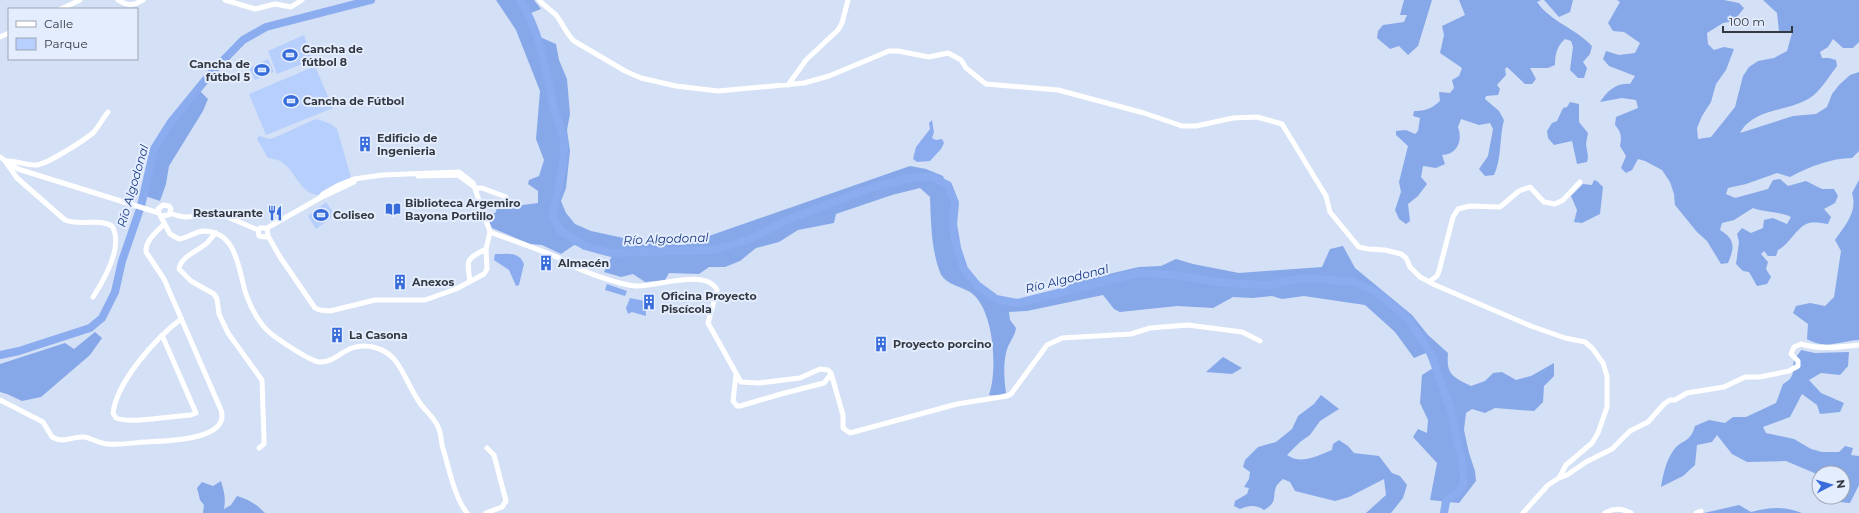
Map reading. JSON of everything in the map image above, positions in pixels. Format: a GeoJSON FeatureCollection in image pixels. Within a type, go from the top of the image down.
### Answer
{"type":"FeatureCollection","features":[{"type":"Feature","properties":{"kind":"street"},"geometry":{"type":"LineString","coordinates":[[63,8],[80,0]]}},
{"type":"Feature","properties":{"kind":"street"},"geometry":{"type":"LineString","coordinates":[[118,0],[124,4],[132,5],[142,0]]}},
{"type":"Feature","properties":{"kind":"street"},"geometry":{"type":"LineString","coordinates":[[225,0],[244,7],[255,9],[275,4],[291,6],[302,0]]}},
{"type":"Feature","properties":{"kind":"street"},"geometry":{"type":"LineString","coordinates":[[539,0],[555,15],[568,35],[574,41],[625,71],[641,78],[676,86],[718,91],[788,85],[829,76],[889,51],[898,51],[929,57],[948,53],[961,60],[966,68],[986,84],[1058,90],[1144,113],[1182,126],[1196,126],[1234,118],[1257,117],[1282,124],[1326,196],[1330,212],[1359,247],[1401,254],[1406,258],[1410,267],[1420,277],[1531,326],[1565,338],[1574,338],[1585,342],[1599,356],[1607,376],[1607,406],[1602,424],[1592,443],[1566,465],[1559,478]]}},
{"type":"Feature","properties":{"kind":"street"},"geometry":{"type":"LineString","coordinates":[[788,85],[806,60],[838,30],[842,24],[848,0]]}},
{"type":"Feature","properties":{"kind":"street"},"geometry":{"type":"LineString","coordinates":[[5,161],[13,160],[35,165],[43,164],[83,140],[94,131],[108,112]]}},
{"type":"Feature","properties":{"kind":"street"},"geometry":{"type":"LineString","coordinates":[[0,157],[18,169],[135,204],[166,217],[170,213]]}},
{"type":"Feature","properties":{"kind":"street"},"geometry":{"type":"LineString","coordinates":[[5,161],[17,178],[65,220],[73,223],[105,223],[112,226],[116,236],[113,258],[106,277],[93,297]]}},
{"type":"Feature","properties":{"kind":"street"},"geometry":{"type":"LineString","coordinates":[[258,230],[263,227],[267,228],[320,198],[323,194],[338,185],[354,178],[452,171],[459,172],[473,183],[490,232],[486,249],[487,268],[484,274],[438,297],[425,300],[375,300],[330,311],[320,310],[315,308],[268,236],[267,228]]}},
{"type":"Feature","properties":{"kind":"street"},"geometry":{"type":"LineString","coordinates":[[1430,282],[1437,276],[1439,271],[1453,217],[1458,209],[1470,206],[1500,207],[1519,191],[1530,187],[1544,202],[1555,204],[1563,200],[1580,182]]}},
{"type":"Feature","properties":{"kind":"street"},"geometry":{"type":"LineString","coordinates":[[474,187],[482,188],[506,196]]}},
{"type":"Feature","properties":{"kind":"street"},"geometry":{"type":"LineString","coordinates":[[170,213],[169,206],[163,204],[158,209],[170,234],[179,239],[203,231],[216,233],[224,239],[233,250],[239,264],[251,307],[273,336],[319,362],[330,361],[353,348],[363,346],[381,349],[387,352],[395,360],[418,400],[439,428],[460,502],[467,513]]}},
{"type":"Feature","properties":{"kind":"street"},"geometry":{"type":"LineString","coordinates":[[170,213],[186,218],[209,212],[216,212],[258,230]]}},
{"type":"Feature","properties":{"kind":"street"},"geometry":{"type":"LineString","coordinates":[[0,400],[44,422],[52,437],[58,440],[85,437],[106,445],[180,440],[201,436],[220,424],[223,416],[164,279],[146,252],[148,242],[164,224]]}},
{"type":"Feature","properties":{"kind":"street"},"geometry":{"type":"LineString","coordinates":[[258,230],[259,236],[268,236]]}},
{"type":"Feature","properties":{"kind":"street"},"geometry":{"type":"LineString","coordinates":[[490,232],[560,259],[571,266],[624,284],[636,286],[689,279],[709,281],[714,284],[717,290],[708,323],[710,329],[728,356],[741,382],[747,384],[800,378],[824,368],[831,373],[843,415],[843,428],[850,433],[957,404],[1007,396],[1011,394],[1047,345],[1062,338],[1131,334],[1150,328],[1188,325],[1242,332],[1260,341]]}},
{"type":"Feature","properties":{"kind":"street"},"geometry":{"type":"LineString","coordinates":[[216,233],[191,254],[180,265],[179,269],[191,281],[214,294],[217,299],[219,314],[228,333],[262,380],[264,444],[259,448]]}},
{"type":"Feature","properties":{"kind":"street"},"geometry":{"type":"LineString","coordinates":[[470,281],[469,259],[486,249]]}},
{"type":"Feature","properties":{"kind":"street"},"geometry":{"type":"LineString","coordinates":[[162,335],[196,413],[191,415],[122,421],[116,418],[113,413],[117,398],[146,350],[162,335],[181,319]]}},
{"type":"Feature","properties":{"kind":"street"},"geometry":{"type":"LineString","coordinates":[[1524,513],[1548,485],[1612,449],[1630,431],[1648,422],[1664,404],[1670,400],[1675,400],[1687,393],[1724,387],[1745,377],[1760,377],[1789,371],[1798,366],[1798,361],[1791,354],[1794,347],[1801,344],[1814,348],[1859,345]]}},
{"type":"Feature","properties":{"kind":"street"},"geometry":{"type":"LineString","coordinates":[[736,374],[733,401],[734,404],[740,406],[774,395],[824,383],[828,381],[831,373]]}},
{"type":"Feature","properties":{"kind":"street"},"geometry":{"type":"LineString","coordinates":[[486,513],[502,506],[506,501],[494,455],[487,448]]}},
{"type":"Feature","properties":{"kind":"street"},"geometry":{"type":"LineString","coordinates":[[1605,513],[1615,508],[1623,509],[1631,513]]}},
{"type":"Feature","properties":{"kind":"green space","name":"Cancha de fútbol 8"},"geometry":{"type":"Polygon","coordinates":[[[304,35],[313,60],[277,74],[268,51],[304,35]]]}},
{"type":"Feature","properties":{"kind":"green space","name":"Cancha de fútbol 5"},"geometry":{"type":"Polygon","coordinates":[[[268,59],[274,72],[255,80],[249,68],[268,59]]]}},
{"type":"Feature","properties":{"kind":"green space","name":"Cancha de Fútbol"},"geometry":{"type":"Polygon","coordinates":[[[315,66],[333,108],[266,135],[249,94],[315,66]]]}},
{"type":"Feature","properties":{"kind":"green space"},"geometry":{"type":"Polygon","coordinates":[[[317,119],[331,124],[337,129],[351,177],[318,195],[312,194],[302,186],[285,165],[278,160],[268,158],[257,139],[259,136],[269,139],[273,138],[317,119]]]}},
{"type":"Feature","properties":{"kind":"green space","name":"Coliseo"},"geometry":{"type":"Polygon","coordinates":[[[326,202],[335,215],[316,229],[308,216],[326,202]]]}},
{"type":"Feature","properties":{"kind":"shaded area"},"geometry":{"type":"Polygon","coordinates":[[[496,0],[534,0],[541,9],[526,15],[533,34],[556,44],[559,60],[567,79],[570,114],[567,130],[570,151],[566,188],[561,201],[566,213],[575,224],[591,231],[642,242],[683,245],[910,166],[926,169],[943,176],[951,197],[951,237],[959,264],[976,286],[996,300],[1019,304],[1050,297],[1074,282],[1139,267],[1161,266],[1176,259],[1239,273],[1322,267],[1330,249],[1343,246],[1355,268],[1412,315],[1428,335],[1448,353],[1448,366],[1455,377],[1471,386],[1485,381],[1493,373],[1502,372],[1516,380],[1531,376],[1554,363],[1554,376],[1544,386],[1543,402],[1534,411],[1495,408],[1485,413],[1472,409],[1466,413],[1464,430],[1475,471],[1476,481],[1459,503],[1430,500],[1437,463],[1413,437],[1418,429],[1427,433],[1428,420],[1420,403],[1422,375],[1433,368],[1426,353],[1414,358],[1395,332],[1365,305],[1304,296],[1282,299],[1272,296],[1253,298],[1233,297],[1213,308],[1177,306],[1120,312],[1114,309],[1103,295],[1027,311],[1009,312],[1010,320],[1016,328],[1015,334],[1007,349],[1004,365],[1006,393],[998,396],[989,395],[992,384],[993,355],[989,325],[984,311],[978,300],[970,292],[949,282],[942,276],[937,263],[933,244],[930,197],[920,188],[892,195],[836,214],[834,223],[798,230],[779,242],[756,248],[740,261],[725,267],[709,267],[699,274],[669,273],[665,280],[645,282],[633,274],[621,277],[604,272],[613,254],[574,245],[561,254],[542,245],[530,244],[492,228],[487,217],[496,212],[497,206],[505,203],[515,206],[538,203],[538,191],[528,184],[529,180],[539,176],[544,160],[536,139],[540,91],[516,30],[496,0]]]}},
{"type":"Feature","properties":{"kind":"shaded area"},"geometry":{"type":"Polygon","coordinates":[[[1404,0],[1432,0],[1418,46],[1408,55],[1399,46],[1390,49],[1377,38],[1378,31],[1383,25],[1404,22],[1407,15],[1400,15],[1404,0]]]}},
{"type":"Feature","properties":{"kind":"shaded area"},"geometry":{"type":"Polygon","coordinates":[[[1459,0],[1541,0],[1537,2],[1549,15],[1578,34],[1592,46],[1590,54],[1583,62],[1587,68],[1584,78],[1578,78],[1570,70],[1573,47],[1571,41],[1565,39],[1557,50],[1555,65],[1548,68],[1530,68],[1536,79],[1532,84],[1525,84],[1507,67],[1505,69],[1506,75],[1497,85],[1500,89],[1498,95],[1486,96],[1485,99],[1499,111],[1504,120],[1497,169],[1494,175],[1485,176],[1479,169],[1488,156],[1493,129],[1490,123],[1479,125],[1461,119],[1458,127],[1460,137],[1458,146],[1452,153],[1442,155],[1445,164],[1436,168],[1423,166],[1421,177],[1427,184],[1418,196],[1408,204],[1410,221],[1406,224],[1399,219],[1395,210],[1401,192],[1399,182],[1408,146],[1396,135],[1396,131],[1406,130],[1415,134],[1418,131],[1420,118],[1413,116],[1414,111],[1431,108],[1440,101],[1439,92],[1450,93],[1454,88],[1452,80],[1459,76],[1462,68],[1440,53],[1444,35],[1442,26],[1465,15],[1459,0]]]}},
{"type":"Feature","properties":{"kind":"shaded area"},"geometry":{"type":"Polygon","coordinates":[[[1544,0],[1573,0],[1570,12],[1559,17],[1544,0]]]}},
{"type":"Feature","properties":{"kind":"shaded area"},"geometry":{"type":"Polygon","coordinates":[[[1617,0],[1724,0],[1739,3],[1744,8],[1734,21],[1723,23],[1707,33],[1708,44],[1714,50],[1724,47],[1734,49],[1726,70],[1716,84],[1711,102],[1702,116],[1697,128],[1698,139],[1711,137],[1735,107],[1743,76],[1749,67],[1758,61],[1774,58],[1787,51],[1792,33],[1779,32],[1777,13],[1763,0],[1859,0],[1859,42],[1853,48],[1843,48],[1833,39],[1828,47],[1820,52],[1822,58],[1836,60],[1837,66],[1814,95],[1795,105],[1755,118],[1747,124],[1740,133],[1793,116],[1816,114],[1827,107],[1832,94],[1839,85],[1850,75],[1859,72],[1859,151],[1852,158],[1844,158],[1820,164],[1790,177],[1777,173],[1746,184],[1728,188],[1726,194],[1735,198],[1768,189],[1773,180],[1780,179],[1788,186],[1806,181],[1822,189],[1834,189],[1838,196],[1835,203],[1824,209],[1831,217],[1828,224],[1809,223],[1797,231],[1786,244],[1778,250],[1776,256],[1768,256],[1764,251],[1761,254],[1768,262],[1766,269],[1771,277],[1767,284],[1757,286],[1749,272],[1743,271],[1736,264],[1739,242],[1737,234],[1742,228],[1751,233],[1763,228],[1764,220],[1773,218],[1787,224],[1791,217],[1753,208],[1734,220],[1722,223],[1720,230],[1731,240],[1732,252],[1728,263],[1721,264],[1707,241],[1697,232],[1675,205],[1674,194],[1670,182],[1662,170],[1638,159],[1632,170],[1626,173],[1621,168],[1626,156],[1620,146],[1621,137],[1620,132],[1615,125],[1616,117],[1638,108],[1636,100],[1622,98],[1600,102],[1613,88],[1621,84],[1630,84],[1635,76],[1609,66],[1603,59],[1606,51],[1619,55],[1635,53],[1640,43],[1624,32],[1613,31],[1608,23],[1620,2],[1617,0]]]}},
{"type":"Feature","properties":{"kind":"shaded area"},"geometry":{"type":"Polygon","coordinates":[[[199,90],[208,99],[203,111],[169,166],[166,184],[160,201],[145,196],[155,149],[172,122],[199,90]]]}},
{"type":"Feature","properties":{"kind":"shaded area"},"geometry":{"type":"Polygon","coordinates":[[[1570,102],[1579,104],[1579,122],[1588,133],[1586,144],[1588,157],[1587,162],[1577,164],[1572,141],[1554,145],[1548,138],[1547,131],[1552,123],[1557,121],[1563,108],[1567,107],[1570,102]]]}},
{"type":"Feature","properties":{"kind":"shaded area"},"geometry":{"type":"Polygon","coordinates":[[[932,120],[934,132],[932,138],[936,140],[942,139],[944,143],[941,149],[930,161],[917,162],[913,159],[916,147],[930,129],[929,123],[932,120]]]}},
{"type":"Feature","properties":{"kind":"shaded area"},"geometry":{"type":"Polygon","coordinates":[[[1594,180],[1603,187],[1600,214],[1582,223],[1574,222],[1577,210],[1571,196],[1583,184],[1592,185],[1594,180]]]}},
{"type":"Feature","properties":{"kind":"shaded area"},"geometry":{"type":"Polygon","coordinates":[[[1859,180],[1859,340],[1833,344],[1820,344],[1807,339],[1808,324],[1793,313],[1796,306],[1810,303],[1825,306],[1834,297],[1841,251],[1835,240],[1850,218],[1853,206],[1852,193],[1859,180]]]}},
{"type":"Feature","properties":{"kind":"shaded area"},"geometry":{"type":"Polygon","coordinates":[[[495,254],[512,254],[516,255],[522,260],[524,264],[519,285],[516,286],[509,270],[494,260],[495,254]]]}},
{"type":"Feature","properties":{"kind":"shaded area"},"geometry":{"type":"Polygon","coordinates":[[[607,284],[627,291],[625,296],[605,290],[607,284]]]}},
{"type":"Feature","properties":{"kind":"shaded area"},"geometry":{"type":"Polygon","coordinates":[[[630,298],[645,301],[646,316],[632,312],[628,314],[626,308],[630,298]]]}},
{"type":"Feature","properties":{"kind":"shaded area"},"geometry":{"type":"Polygon","coordinates":[[[95,332],[102,338],[90,355],[41,397],[22,401],[0,392],[0,364],[65,343],[74,349],[95,332]]]}},
{"type":"Feature","properties":{"kind":"shaded area"},"geometry":{"type":"Polygon","coordinates":[[[1801,350],[1815,353],[1849,352],[1848,366],[1840,375],[1821,373],[1809,380],[1821,393],[1844,403],[1840,412],[1820,414],[1817,405],[1802,394],[1790,417],[1763,427],[1766,433],[1794,439],[1811,449],[1822,452],[1839,452],[1845,446],[1853,448],[1851,455],[1859,456],[1859,485],[1851,501],[1851,465],[1811,465],[1811,472],[1786,461],[1747,462],[1732,454],[1717,435],[1712,442],[1697,445],[1695,465],[1683,476],[1661,487],[1668,459],[1676,447],[1691,436],[1695,426],[1709,420],[1725,423],[1733,417],[1746,417],[1776,403],[1783,384],[1788,381],[1792,375],[1795,358],[1801,350]]]}},
{"type":"Feature","properties":{"kind":"shaded area"},"geometry":{"type":"Polygon","coordinates":[[[1223,357],[1242,368],[1232,374],[1206,372],[1223,357]]]}},
{"type":"Feature","properties":{"kind":"shaded area"},"geometry":{"type":"Polygon","coordinates":[[[1321,395],[1339,409],[1320,421],[1310,435],[1300,442],[1287,455],[1298,459],[1315,457],[1332,450],[1333,444],[1339,440],[1348,446],[1354,453],[1379,456],[1392,473],[1400,476],[1407,485],[1403,498],[1391,513],[1366,513],[1386,495],[1384,479],[1349,497],[1335,501],[1295,491],[1290,482],[1283,479],[1276,487],[1273,502],[1264,510],[1255,506],[1240,509],[1234,506],[1235,501],[1247,494],[1249,488],[1244,487],[1249,479],[1250,472],[1243,467],[1245,460],[1258,447],[1276,442],[1292,429],[1298,416],[1314,404],[1321,395]]]}},
{"type":"Feature","properties":{"kind":"shaded area"},"geometry":{"type":"Polygon","coordinates":[[[221,481],[225,501],[224,509],[231,505],[237,496],[259,507],[265,513],[203,513],[204,505],[200,500],[197,488],[202,482],[213,486],[221,481]]]}},
{"type":"Feature","properties":{"kind":"shaded area"},"geometry":{"type":"Polygon","coordinates":[[[1739,505],[1751,512],[1776,508],[1788,509],[1802,513],[1704,513],[1739,505]]]}},
{"type":"Feature","properties":{"kind":"waterway","name":"Río Algodonal"},"geometry":{"type":"LineString","coordinates":[[0,355],[19,351],[90,328],[102,318],[115,292],[122,261],[141,206],[154,149],[171,122],[211,73],[243,40],[266,27],[371,0]]}},
{"type":"Feature","properties":{"kind":"waterway","name":"Río Algodonal"},"geometry":{"type":"LineString","coordinates":[[520,0],[538,38],[553,104],[564,142],[562,168],[552,215],[561,231],[585,246],[611,253],[714,250],[750,239],[787,220],[874,187],[914,177],[932,177],[948,185],[955,203],[953,224],[957,248],[964,269],[977,285],[996,299],[1018,303],[1138,273],[1176,275],[1225,283],[1268,285],[1300,279],[1353,282],[1377,292],[1409,320],[1431,354],[1450,408],[1463,465],[1464,483],[1459,492],[1446,501],[1444,513]]}},
{"type":"Feature","properties":{"kind":"place","name":"Cancha de fútbol 8"},"geometry":{"type":"Point","coordinates":[290,55]}},
{"type":"Feature","properties":{"kind":"place","name":"Cancha de fútbol 5"},"geometry":{"type":"Point","coordinates":[262,70]}},
{"type":"Feature","properties":{"kind":"place","name":"Cancha de Fútbol"},"geometry":{"type":"Point","coordinates":[291,101]}},
{"type":"Feature","properties":{"kind":"place","name":"Edificio de Ingenieria"},"geometry":{"type":"Point","coordinates":[365,144]}},
{"type":"Feature","properties":{"kind":"place","name":"Biblioteca Argemiro Bayona Portillo"},"geometry":{"type":"Point","coordinates":[393,209]}},
{"type":"Feature","properties":{"kind":"place","name":"Restaurante"},"geometry":{"type":"Point","coordinates":[275,213]}},
{"type":"Feature","properties":{"kind":"place","name":"Coliseo"},"geometry":{"type":"Point","coordinates":[321,215]}},
{"type":"Feature","properties":{"kind":"place","name":"Almacén"},"geometry":{"type":"Point","coordinates":[546,263]}},
{"type":"Feature","properties":{"kind":"place","name":"Anexos"},"geometry":{"type":"Point","coordinates":[400,282]}},
{"type":"Feature","properties":{"kind":"place","name":"Oficina Proyecto Piscícola"},"geometry":{"type":"Point","coordinates":[649,302]}},
{"type":"Feature","properties":{"kind":"place","name":"La Casona"},"geometry":{"type":"Point","coordinates":[337,335]}},
{"type":"Feature","properties":{"kind":"place","name":"Proyecto porcino"},"geometry":{"type":"Point","coordinates":[881,344]}}]}
